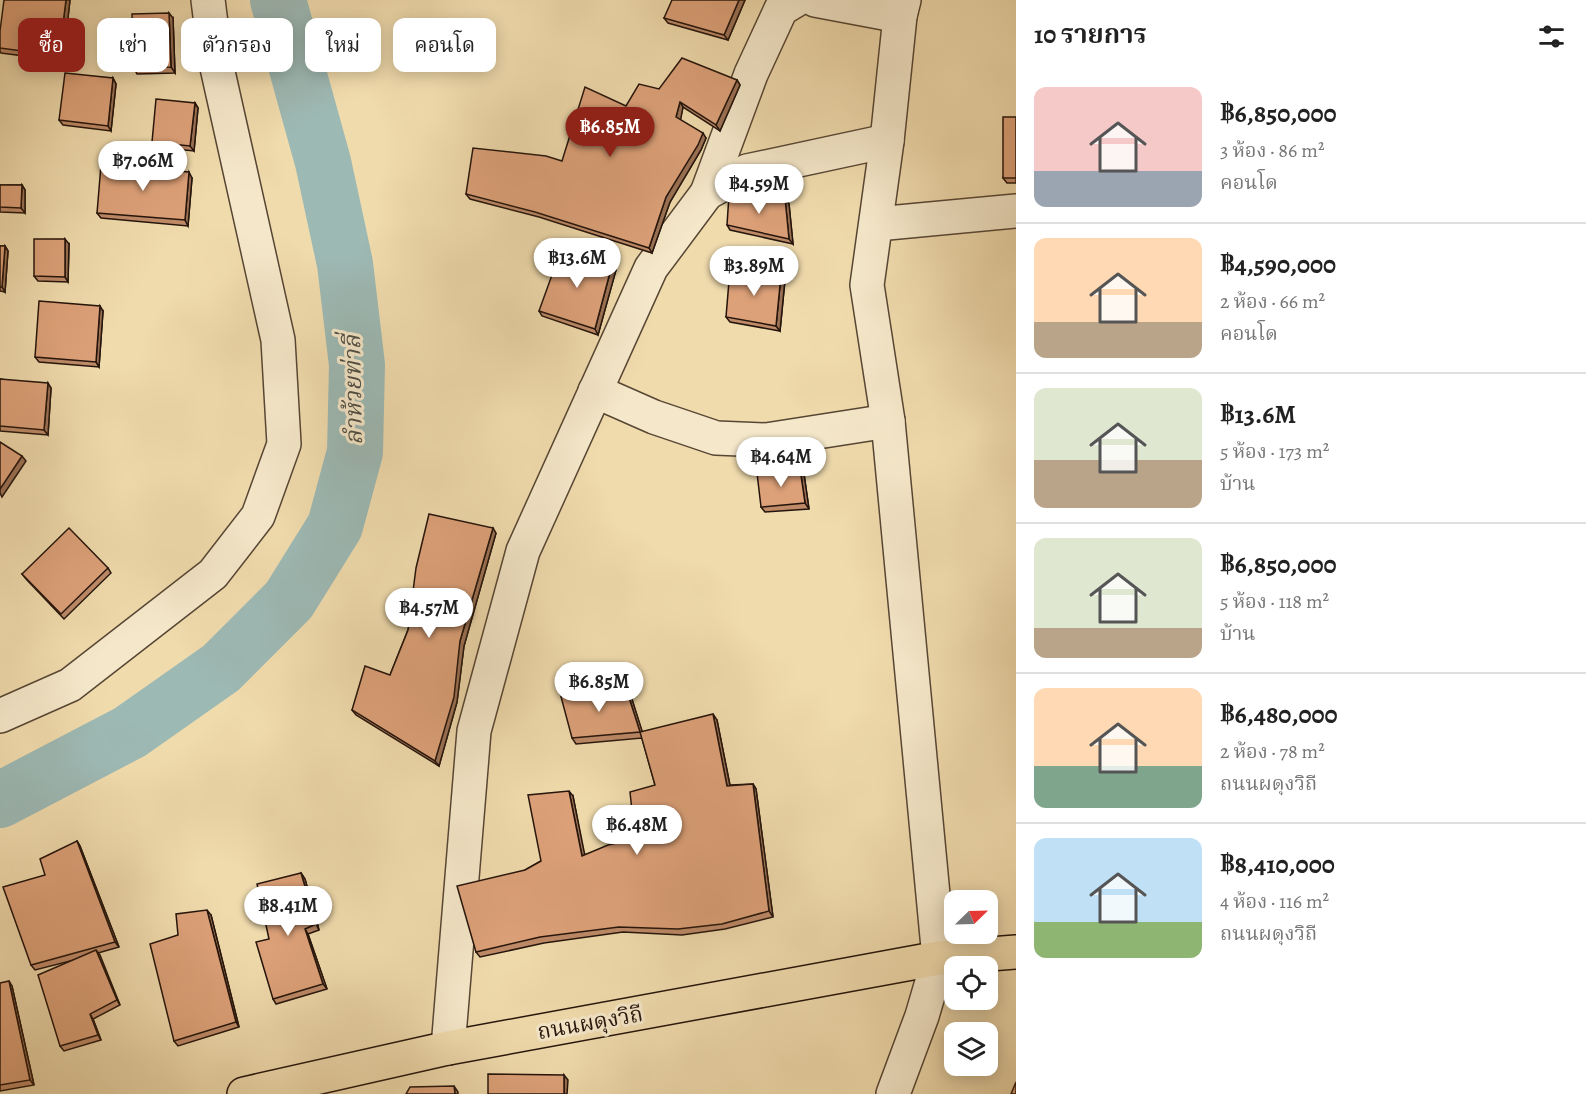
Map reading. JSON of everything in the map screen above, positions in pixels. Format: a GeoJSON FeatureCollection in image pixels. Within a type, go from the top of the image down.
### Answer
{"type":"FeatureCollection","features":[{"type":"Feature","properties":{"kind":"main road"},"geometry":{"type":"LineString","coordinates":[[939,958],[1016,935]]}},
{"type":"Feature","properties":{"kind":"main road"},"geometry":{"type":"LineString","coordinates":[[939,958],[1016,952]]}},
{"type":"Feature","properties":{"kind":"main road","name":"ถนนผดุงวิถี"},"geometry":{"type":"LineString","coordinates":[[244,1094],[324,1084],[448,1048],[939,958]]}},
{"type":"Feature","properties":{"kind":"street"},"geometry":{"type":"LineString","coordinates":[[0,716],[70,685],[213,574],[258,516],[284,444],[278,340],[216,63],[208,0]]}},
{"type":"Feature","properties":{"kind":"street"},"geometry":{"type":"LineString","coordinates":[[448,1048],[474,731],[523,551],[651,268],[707,193],[751,74],[771,30],[781,9],[796,0]]}},
{"type":"Feature","properties":{"kind":"street"},"geometry":{"type":"LineString","coordinates":[[816,0],[902,8],[877,224],[867,285],[888,421],[939,958],[922,1016],[893,1094]]}},
{"type":"Feature","properties":{"kind":"street"},"geometry":{"type":"LineString","coordinates":[[707,193],[747,171],[887,141]]}},
{"type":"Feature","properties":{"kind":"street"},"geometry":{"type":"LineString","coordinates":[[877,224],[1016,211]]}},
{"type":"Feature","properties":{"kind":"street"},"geometry":{"type":"LineString","coordinates":[[595,391],[654,417],[716,438],[766,440],[888,421]]}},
{"type":"Feature","properties":{"kind":"building"},"geometry":{"type":"Polygon","coordinates":[[[4,0],[66,0],[64,18],[18,18],[18,50],[0,48],[4,0]]]}},
{"type":"Feature","properties":{"kind":"building"},"geometry":{"type":"Polygon","coordinates":[[[672,0],[739,0],[724,35],[664,18],[672,0]]]}},
{"type":"Feature","properties":{"kind":"building"},"geometry":{"type":"Polygon","coordinates":[[[169,13],[171,67],[169,67],[169,18],[132,18],[132,14],[169,13]]]}},
{"type":"Feature","properties":{"kind":"building"},"geometry":{"type":"Polygon","coordinates":[[[682,58],[737,80],[716,125],[680,102],[676,117],[703,133],[666,197],[649,248],[535,212],[466,194],[473,148],[546,156],[562,161],[585,87],[626,106],[639,84],[659,89],[682,58]]]}},
{"type":"Feature","properties":{"kind":"building"},"geometry":{"type":"Polygon","coordinates":[[[65,73],[113,78],[108,126],[59,120],[65,73]]]}},
{"type":"Feature","properties":{"kind":"building"},"geometry":{"type":"Polygon","coordinates":[[[156,99],[195,103],[190,146],[152,142],[156,99]]]}},
{"type":"Feature","properties":{"kind":"building"},"geometry":{"type":"Polygon","coordinates":[[[1003,117],[1016,117],[1016,178],[1003,178],[1003,117]]]}},
{"type":"Feature","properties":{"kind":"building"},"geometry":{"type":"Polygon","coordinates":[[[101,165],[189,172],[185,220],[97,213],[101,165]]]}},
{"type":"Feature","properties":{"kind":"building"},"geometry":{"type":"Polygon","coordinates":[[[0,185],[22,185],[21,208],[0,207],[0,185]]]}},
{"type":"Feature","properties":{"kind":"building"},"geometry":{"type":"Polygon","coordinates":[[[729,195],[785,198],[789,239],[727,225],[729,195]]]}},
{"type":"Feature","properties":{"kind":"building"},"geometry":{"type":"Polygon","coordinates":[[[34,239],[65,239],[65,277],[34,276],[34,239]]]}},
{"type":"Feature","properties":{"kind":"building"},"geometry":{"type":"Polygon","coordinates":[[[0,246],[5,246],[2,287],[0,287],[0,246]]]}},
{"type":"Feature","properties":{"kind":"building"},"geometry":{"type":"Polygon","coordinates":[[[561,250],[612,265],[595,329],[539,311],[561,250]]]}},
{"type":"Feature","properties":{"kind":"building"},"geometry":{"type":"Polygon","coordinates":[[[730,269],[781,275],[776,326],[726,317],[730,269]]]}},
{"type":"Feature","properties":{"kind":"building"},"geometry":{"type":"Polygon","coordinates":[[[39,301],[100,306],[96,362],[35,357],[39,301]]]}},
{"type":"Feature","properties":{"kind":"building"},"geometry":{"type":"Polygon","coordinates":[[[0,379],[48,383],[44,430],[0,426],[0,379]]]}},
{"type":"Feature","properties":{"kind":"building"},"geometry":{"type":"Polygon","coordinates":[[[0,442],[22,456],[0,489],[0,442]]]}},
{"type":"Feature","properties":{"kind":"building"},"geometry":{"type":"Polygon","coordinates":[[[800,468],[805,503],[761,507],[757,473],[800,468]]]}},
{"type":"Feature","properties":{"kind":"building"},"geometry":{"type":"Polygon","coordinates":[[[429,514],[493,528],[460,641],[454,697],[435,761],[352,710],[365,666],[390,675],[408,630],[416,568],[429,514]]]}},
{"type":"Feature","properties":{"kind":"building"},"geometry":{"type":"Polygon","coordinates":[[[69,528],[108,568],[61,614],[22,574],[69,528]]]}},
{"type":"Feature","properties":{"kind":"building"},"geometry":{"type":"Polygon","coordinates":[[[626,688],[640,732],[572,738],[560,693],[626,688]]]}},
{"type":"Feature","properties":{"kind":"building"},"geometry":{"type":"Polygon","coordinates":[[[713,714],[727,786],[753,784],[769,911],[722,924],[678,929],[619,927],[540,937],[476,952],[457,886],[525,870],[541,861],[528,795],[569,791],[582,856],[608,845],[635,839],[630,792],[655,785],[640,732],[713,714]]]}},
{"type":"Feature","properties":{"kind":"building"},"geometry":{"type":"Polygon","coordinates":[[[77,841],[115,942],[31,965],[3,887],[45,875],[40,859],[77,841]]]}},
{"type":"Feature","properties":{"kind":"building"},"geometry":{"type":"Polygon","coordinates":[[[301,873],[316,924],[305,929],[323,984],[273,999],[256,942],[269,939],[257,884],[301,873]]]}},
{"type":"Feature","properties":{"kind":"building"},"geometry":{"type":"Polygon","coordinates":[[[207,910],[236,1022],[174,1041],[150,944],[178,935],[176,914],[207,910]]]}},
{"type":"Feature","properties":{"kind":"building"},"geometry":{"type":"Polygon","coordinates":[[[96,950],[117,1000],[90,1014],[98,1035],[60,1046],[38,975],[96,950]]]}},
{"type":"Feature","properties":{"kind":"building"},"geometry":{"type":"Polygon","coordinates":[[[9,981],[30,1080],[0,1085],[0,983],[9,981]]]}},
{"type":"Feature","properties":{"kind":"building"},"geometry":{"type":"Polygon","coordinates":[[[488,1074],[564,1075],[564,1094],[488,1094],[488,1074]]]}},
{"type":"Feature","properties":{"kind":"building"},"geometry":{"type":"Polygon","coordinates":[[[1016,1082],[1016,1094],[1011,1094],[1016,1082]]]}},
{"type":"Feature","properties":{"kind":"building"},"geometry":{"type":"Polygon","coordinates":[[[454,1086],[455,1094],[406,1094],[410,1087],[454,1086]]]}},
{"type":"Feature","properties":{"kind":"waterway","name":"ลำห้วยท่าลี่"},"geometry":{"type":"LineString","coordinates":[[0,800],[130,732],[221,668],[289,600],[335,526],[355,452],[357,365],[345,264],[323,162],[278,0]]}}]}
